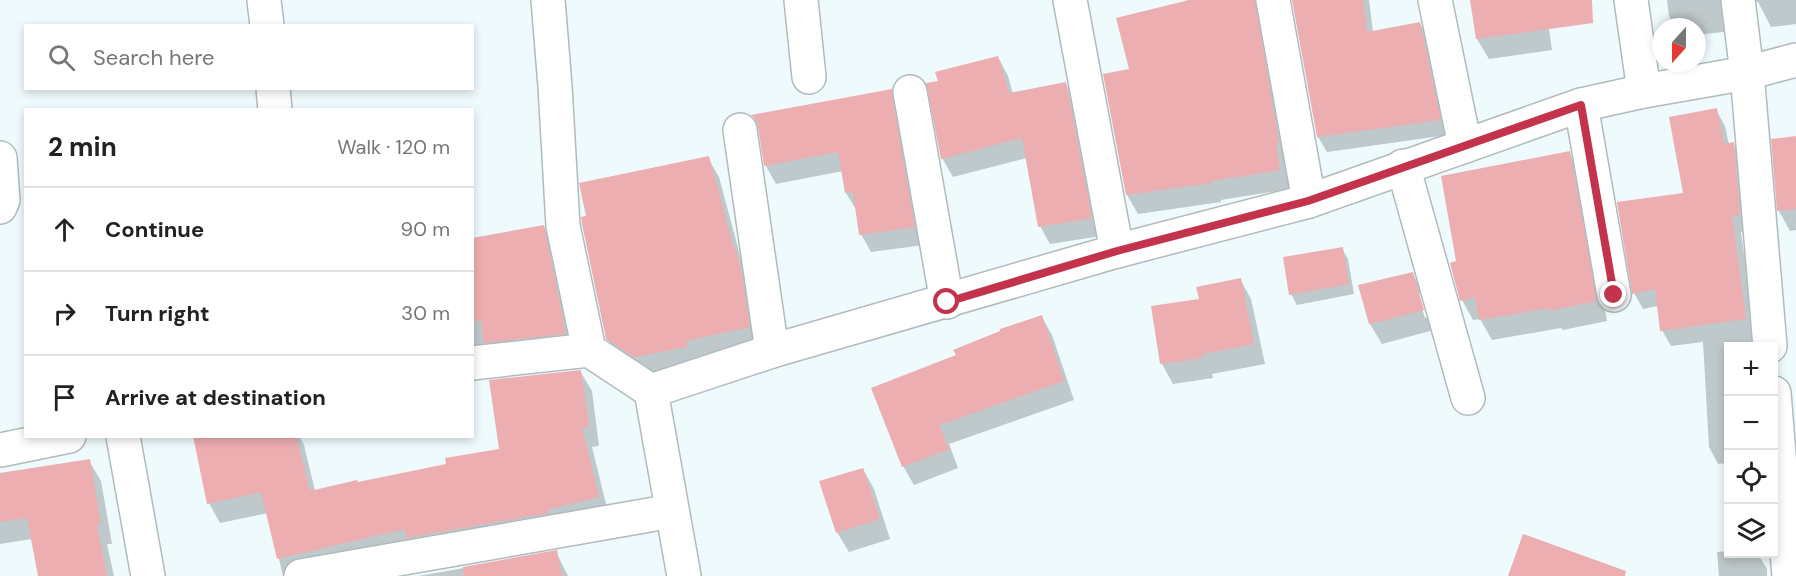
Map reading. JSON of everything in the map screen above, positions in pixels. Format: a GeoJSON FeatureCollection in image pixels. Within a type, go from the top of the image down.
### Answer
{"type":"FeatureCollection","features":[{"type":"Feature","properties":{"kind":"street"},"geometry":{"type":"LineString","coordinates":[[264,0],[267,24]]}},
{"type":"Feature","properties":{"kind":"street"},"geometry":{"type":"LineString","coordinates":[[548,0],[563,226],[589,350]]}},
{"type":"Feature","properties":{"kind":"street"},"geometry":{"type":"LineString","coordinates":[[801,0],[809,77]]}},
{"type":"Feature","properties":{"kind":"street"},"geometry":{"type":"LineString","coordinates":[[1070,0],[1117,251]]}},
{"type":"Feature","properties":{"kind":"street"},"geometry":{"type":"LineString","coordinates":[[1273,0],[1308,201]]}},
{"type":"Feature","properties":{"kind":"street"},"geometry":{"type":"LineString","coordinates":[[1435,0],[1465,146]]}},
{"type":"Feature","properties":{"kind":"street"},"geometry":{"type":"LineString","coordinates":[[1631,0],[1644,91]]}},
{"type":"Feature","properties":{"kind":"street"},"geometry":{"type":"LineString","coordinates":[[1738,0],[1747,73],[1770,342]]}},
{"type":"Feature","properties":{"kind":"street"},"geometry":{"type":"LineString","coordinates":[[651,391],[772,351],[1117,251],[1308,201],[1581,105],[1644,91],[1747,73],[1796,60]]}},
{"type":"Feature","properties":{"kind":"street"},"geometry":{"type":"LineString","coordinates":[[273,90],[275,108]]}},
{"type":"Feature","properties":{"kind":"street"},"geometry":{"type":"LineString","coordinates":[[910,92],[947,302]]}},
{"type":"Feature","properties":{"kind":"street"},"geometry":{"type":"LineString","coordinates":[[1581,105],[1614,295]]}},
{"type":"Feature","properties":{"kind":"street"},"geometry":{"type":"LineString","coordinates":[[740,130],[772,351]]}},
{"type":"Feature","properties":{"kind":"street"},"geometry":{"type":"LineString","coordinates":[[0,158],[3,200],[0,207]]}},
{"type":"Feature","properties":{"kind":"street"},"geometry":{"type":"LineString","coordinates":[[1403,166],[1468,398]]}},
{"type":"Feature","properties":{"kind":"street"},"geometry":{"type":"LineString","coordinates":[[474,363],[589,350],[651,391],[684,576]]}},
{"type":"Feature","properties":{"kind":"street"},"geometry":{"type":"LineString","coordinates":[[1773,396],[1789,576]]}},
{"type":"Feature","properties":{"kind":"street"},"geometry":{"type":"LineString","coordinates":[[0,450],[59,438]]}},
{"type":"Feature","properties":{"kind":"street"},"geometry":{"type":"LineString","coordinates":[[123,438],[148,576]]}},
{"type":"Feature","properties":{"kind":"street"},"geometry":{"type":"LineString","coordinates":[[301,576],[672,511]]}},
{"type":"Feature","properties":{"kind":"building"},"geometry":{"type":"Polygon","coordinates":[[[1189,0],[1255,0],[1279,143],[1276,143],[1280,170],[1126,195],[1103,74],[1129,69],[1116,18],[1189,0]]]}},
{"type":"Feature","properties":{"kind":"building"},"geometry":{"type":"Polygon","coordinates":[[[1292,0],[1363,0],[1367,32],[1420,22],[1441,120],[1317,137],[1292,0]]]}},
{"type":"Feature","properties":{"kind":"building"},"geometry":{"type":"Polygon","coordinates":[[[1470,0],[1592,0],[1593,23],[1476,39],[1470,0]]]}},
{"type":"Feature","properties":{"kind":"building"},"geometry":{"type":"Polygon","coordinates":[[[998,56],[1009,93],[1066,82],[1092,218],[1038,227],[1022,138],[941,159],[926,83],[938,81],[935,72],[998,56]]]}},
{"type":"Feature","properties":{"kind":"building"},"geometry":{"type":"Polygon","coordinates":[[[892,89],[915,227],[859,235],[853,192],[845,193],[838,152],[764,166],[758,127],[751,115],[892,89]]]}},
{"type":"Feature","properties":{"kind":"building"},"geometry":{"type":"Polygon","coordinates":[[[1717,108],[1724,144],[1734,142],[1740,215],[1732,216],[1746,319],[1660,331],[1655,289],[1632,294],[1617,202],[1683,193],[1669,117],[1717,108]]]}},
{"type":"Feature","properties":{"kind":"building"},"geometry":{"type":"Polygon","coordinates":[[[1796,136],[1796,209],[1777,211],[1771,139],[1796,136]]]}},
{"type":"Feature","properties":{"kind":"building"},"geometry":{"type":"Polygon","coordinates":[[[1570,151],[1597,301],[1550,311],[1549,308],[1479,320],[1475,297],[1460,301],[1450,263],[1456,261],[1441,176],[1570,151]]]}},
{"type":"Feature","properties":{"kind":"building"},"geometry":{"type":"Polygon","coordinates":[[[709,156],[734,249],[736,249],[750,327],[686,341],[687,347],[634,357],[606,339],[582,224],[581,217],[586,216],[579,183],[709,156]]]}},
{"type":"Feature","properties":{"kind":"building"},"geometry":{"type":"Polygon","coordinates":[[[544,225],[566,334],[484,343],[481,320],[474,322],[474,238],[544,225]]]}},
{"type":"Feature","properties":{"kind":"building"},"geometry":{"type":"Polygon","coordinates":[[[1343,247],[1349,284],[1289,295],[1283,257],[1343,247]]]}},
{"type":"Feature","properties":{"kind":"building"},"geometry":{"type":"Polygon","coordinates":[[[1413,272],[1424,310],[1369,324],[1358,285],[1413,272]]]}},
{"type":"Feature","properties":{"kind":"building"},"geometry":{"type":"Polygon","coordinates":[[[1241,278],[1254,344],[1202,354],[1203,358],[1160,364],[1151,306],[1199,299],[1196,287],[1241,278]]]}},
{"type":"Feature","properties":{"kind":"building"},"geometry":{"type":"Polygon","coordinates":[[[1042,315],[1064,381],[939,425],[949,449],[902,467],[871,388],[956,355],[953,350],[1000,331],[1000,329],[1042,315]]]}},
{"type":"Feature","properties":{"kind":"building"},"geometry":{"type":"Polygon","coordinates":[[[581,370],[589,427],[582,428],[599,497],[553,508],[548,510],[549,513],[406,538],[405,529],[277,559],[261,492],[207,504],[193,438],[297,438],[310,491],[446,464],[445,458],[499,449],[489,380],[581,370]]]}},
{"type":"Feature","properties":{"kind":"building"},"geometry":{"type":"Polygon","coordinates":[[[90,459],[101,524],[97,525],[107,576],[38,576],[27,518],[0,522],[0,473],[90,459]]]}},
{"type":"Feature","properties":{"kind":"building"},"geometry":{"type":"Polygon","coordinates":[[[863,468],[880,519],[836,533],[819,481],[863,468]]]}},
{"type":"Feature","properties":{"kind":"building"},"geometry":{"type":"Polygon","coordinates":[[[1523,534],[1626,571],[1625,576],[1508,576],[1523,534]]]}},
{"type":"Feature","properties":{"kind":"building"},"geometry":{"type":"Polygon","coordinates":[[[557,550],[562,576],[464,576],[463,567],[557,550]]]}},
{"type":"Feature","properties":{"kind":"route"},"geometry":{"type":"LineString","coordinates":[[947,302],[1117,251],[1308,201],[1581,105],[1614,295]]}}]}
